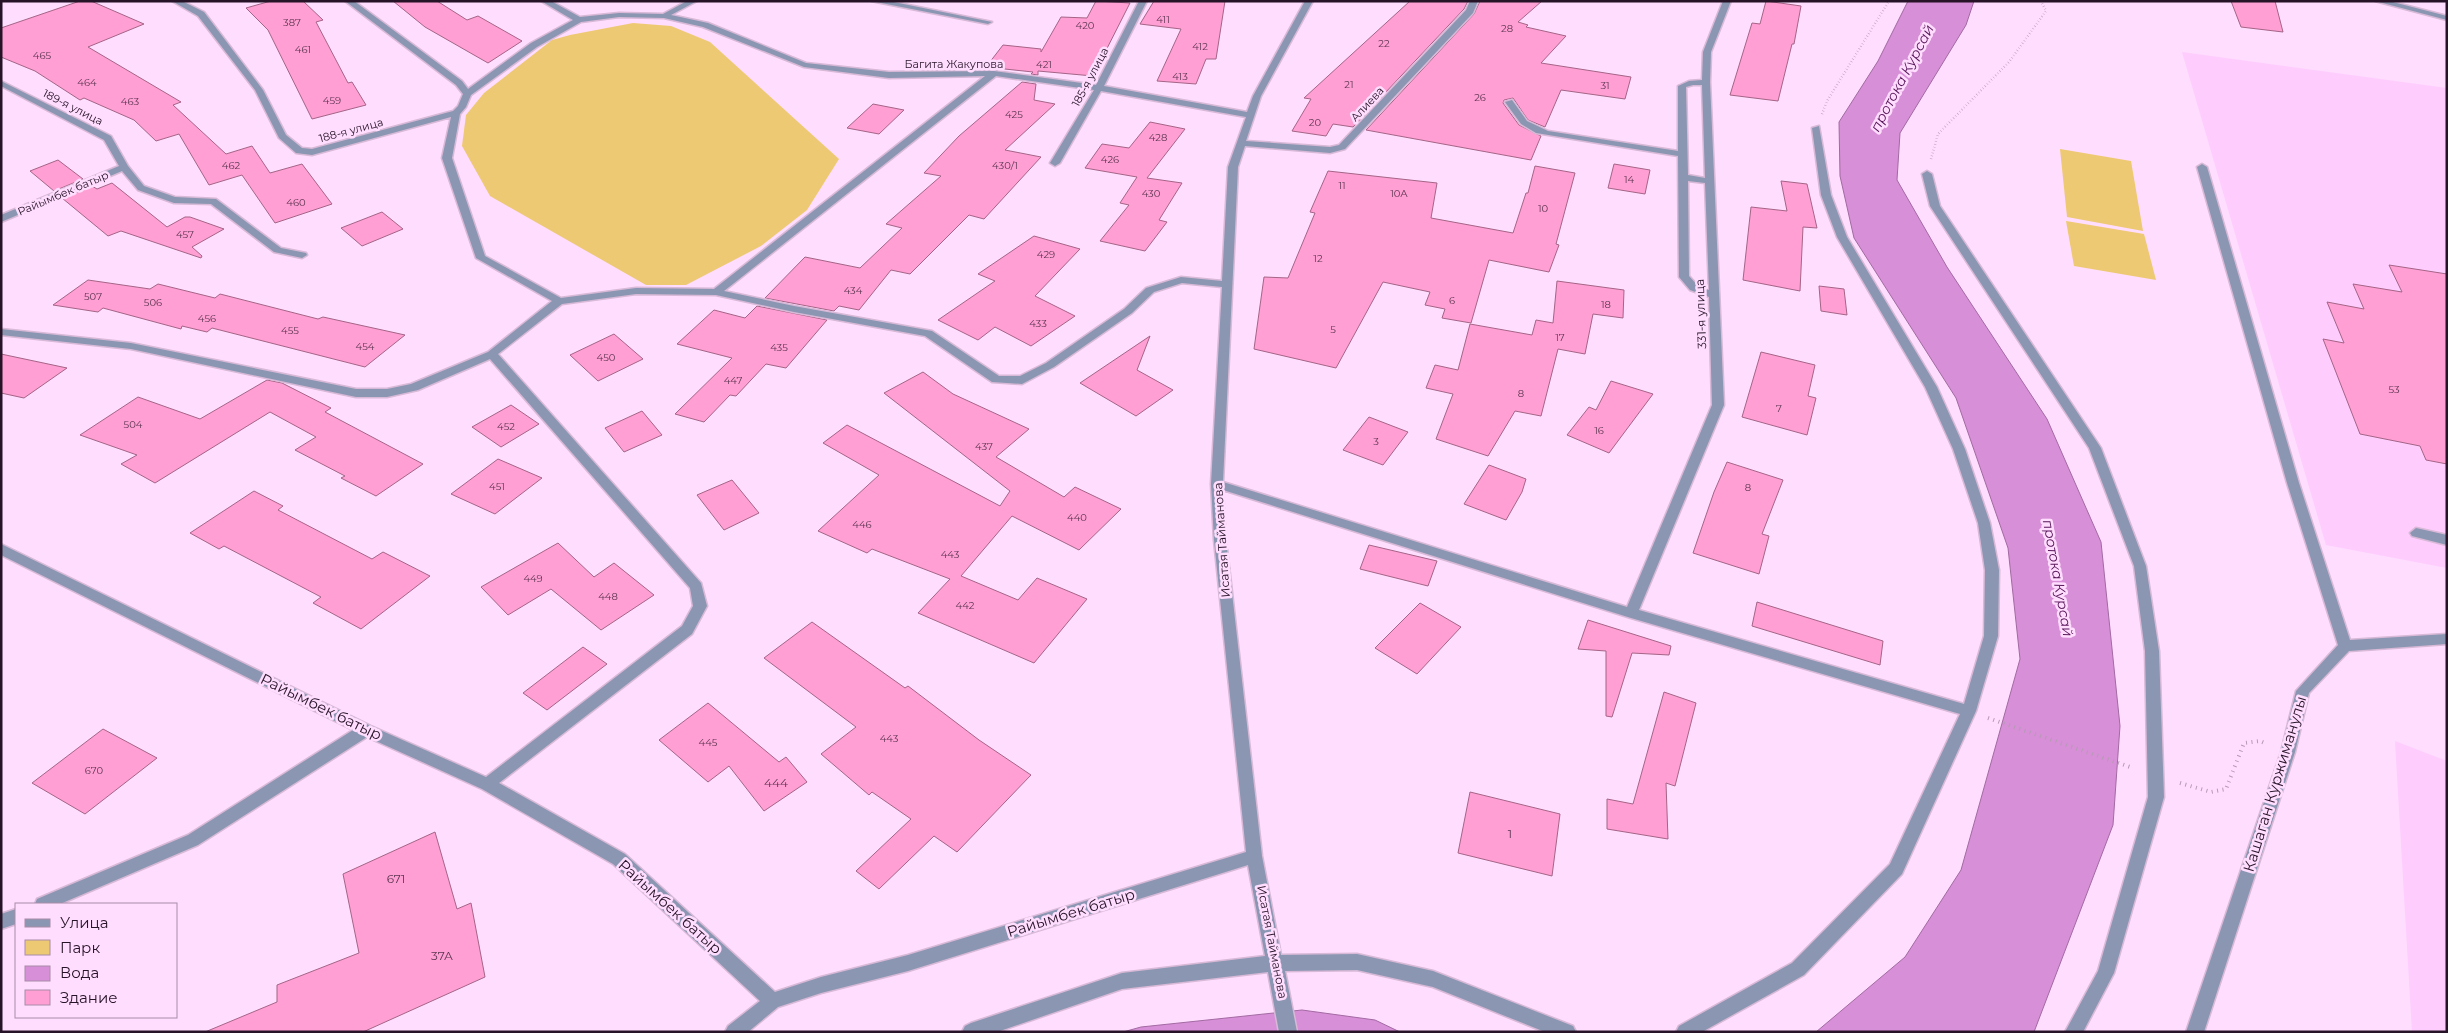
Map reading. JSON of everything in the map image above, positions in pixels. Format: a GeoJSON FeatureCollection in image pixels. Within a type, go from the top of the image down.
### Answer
{"type":"FeatureCollection","features":[{"type":"Feature","properties":{"kind":"street","name":"188-я улица"},"geometry":{"type":"LineString","coordinates":[[176,1],[201,14],[259,90],[282,136],[298,151],[312,152],[456,113]]}},
{"type":"Feature","properties":{"kind":"street"},"geometry":{"type":"LineString","coordinates":[[349,1],[459,83],[467,94]]}},
{"type":"Feature","properties":{"kind":"street"},"geometry":{"type":"LineString","coordinates":[[545,1],[579,20]]}},
{"type":"Feature","properties":{"kind":"street"},"geometry":{"type":"LineString","coordinates":[[664,16],[693,1]]}},
{"type":"Feature","properties":{"kind":"street"},"geometry":{"type":"LineString","coordinates":[[875,1],[988,22]]}},
{"type":"Feature","properties":{"kind":"street","name":"185-я улица"},"geometry":{"type":"LineString","coordinates":[[1055,163],[1099,88],[1143,1]]}},
{"type":"Feature","properties":{"kind":"street","name":"Исатая Тайманова"},"geometry":{"type":"LineString","coordinates":[[1288,1032],[1283,997],[1254,856],[1220,540],[1218,484],[1233,166],[1257,96],[1309,1]]}},
{"type":"Feature","properties":{"kind":"street","name":"Алиева"},"geometry":{"type":"LineString","coordinates":[[1241,143],[1330,150],[1342,147],[1470,11],[1474,1]]}},
{"type":"Feature","properties":{"kind":"street","name":"331-я улица"},"geometry":{"type":"LineString","coordinates":[[1632,613],[1718,404],[1706,82],[1707,52],[1727,1]]}},
{"type":"Feature","properties":{"kind":"street"},"geometry":{"type":"LineString","coordinates":[[2379,1],[2447,18]]}},
{"type":"Feature","properties":{"kind":"street","name":"Багита Жакупова"},"geometry":{"type":"LineString","coordinates":[[579,20],[619,15],[664,16],[705,25],[804,65],[889,75],[994,74],[1099,88],[1251,115]]}},
{"type":"Feature","properties":{"kind":"street"},"geometry":{"type":"LineString","coordinates":[[559,301],[481,258],[447,158],[456,113],[462,107],[467,94],[534,45],[579,20]]}},
{"type":"Feature","properties":{"kind":"street"},"geometry":{"type":"LineString","coordinates":[[716,292],[994,74]]}},
{"type":"Feature","properties":{"kind":"street"},"geometry":{"type":"LineString","coordinates":[[1706,82],[1682,86],[1684,277],[1694,288],[1713,295]]}},
{"type":"Feature","properties":{"kind":"street","name":"189-я улица"},"geometry":{"type":"LineString","coordinates":[[1,83],[108,138],[124,167],[141,188],[174,200],[213,201],[278,250],[302,254]]}},
{"type":"Feature","properties":{"kind":"street"},"geometry":{"type":"LineString","coordinates":[[1509,102],[1519,118],[1529,128],[1547,133],[1683,154]]}},
{"type":"Feature","properties":{"kind":"street"},"geometry":{"type":"LineString","coordinates":[[1685,1032],[1798,968],[1896,869],[1969,711],[1991,636],[1992,570],[1984,523],[1959,450],[1932,387],[1842,237],[1826,195],[1816,128]]}},
{"type":"Feature","properties":{"kind":"street","name":"Райымбек батыр"},"geometry":{"type":"LineString","coordinates":[[1,219],[124,167]]}},
{"type":"Feature","properties":{"kind":"street"},"geometry":{"type":"LineString","coordinates":[[2202,167],[2293,483],[2345,646],[2447,639]]}},
{"type":"Feature","properties":{"kind":"street"},"geometry":{"type":"LineString","coordinates":[[1927,174],[1935,206],[2095,448],[2140,566],[2152,650],[2156,797],[2106,973],[2074,1032]]}},
{"type":"Feature","properties":{"kind":"street"},"geometry":{"type":"LineString","coordinates":[[1683,177],[1709,181]]}},
{"type":"Feature","properties":{"kind":"street"},"geometry":{"type":"LineString","coordinates":[[1,332],[131,346],[356,393],[387,394],[414,386],[492,354],[559,301],[636,291],[716,292],[794,309],[928,333],[996,380],[1022,380],[1066,354],[1128,311],[1150,290],[1181,280],[1226,284]]}},
{"type":"Feature","properties":{"kind":"street"},"geometry":{"type":"LineString","coordinates":[[487,784],[687,630],[700,606],[696,586],[492,354]]}},
{"type":"Feature","properties":{"kind":"street"},"geometry":{"type":"LineString","coordinates":[[1218,484],[1632,613],[1969,711]]}},
{"type":"Feature","properties":{"kind":"street"},"geometry":{"type":"LineString","coordinates":[[2416,533],[2447,540]]}},
{"type":"Feature","properties":{"kind":"street","name":"Райымбек батыр"},"geometry":{"type":"LineString","coordinates":[[2,551],[366,730],[487,784],[619,859],[773,1001],[821,985],[908,963],[1254,856]]}},
{"type":"Feature","properties":{"kind":"street","name":"Кашаган Куржиманулы"},"geometry":{"type":"LineString","coordinates":[[2195,1032],[2288,752],[2302,691],[2345,646]]}},
{"type":"Feature","properties":{"kind":"street"},"geometry":{"type":"LineString","coordinates":[[45,903],[193,840],[366,730]]}},
{"type":"Feature","properties":{"kind":"street"},"geometry":{"type":"LineString","coordinates":[[1,922],[15,916]]}},
{"type":"Feature","properties":{"kind":"street"},"geometry":{"type":"LineString","coordinates":[[971,1032],[1122,981],[1276,963],[1356,962],[1433,979],[1567,1032]]}},
{"type":"Feature","properties":{"kind":"street"},"geometry":{"type":"LineString","coordinates":[[734,1032],[773,1001]]}},
{"type":"Feature","properties":{"kind":"path"},"geometry":{"type":"LineString","coordinates":[[1816,128],[1827,101],[1889,1]]}},
{"type":"Feature","properties":{"kind":"path"},"geometry":{"type":"LineString","coordinates":[[1927,174],[1938,134],[2009,62],[2046,11],[2041,1]]}},
{"type":"Feature","properties":{"kind":"path"},"geometry":{"type":"LineString","coordinates":[[1969,711],[2154,776],[2211,792],[2226,789],[2244,743],[2260,741],[2288,752]]}},
{"type":"Feature","properties":{"kind":"shaded area"},"geometry":{"type":"Polygon","coordinates":[[[2182,52],[2447,88],[2447,568],[2326,545],[2182,52]]]}},
{"type":"Feature","properties":{"kind":"shaded area"},"geometry":{"type":"Polygon","coordinates":[[[2395,741],[2447,761],[2447,1032],[2412,1032],[2395,741]]]}},
{"type":"Feature","properties":{"kind":"green space"},"geometry":{"type":"Polygon","coordinates":[[[633,23],[671,26],[710,42],[839,159],[807,210],[761,246],[686,285],[646,285],[490,196],[462,146],[466,115],[484,93],[552,40],[633,23]]]}},
{"type":"Feature","properties":{"kind":"green space"},"geometry":{"type":"Polygon","coordinates":[[[2060,149],[2131,161],[2143,231],[2067,217],[2060,149]]]}},
{"type":"Feature","properties":{"kind":"green space"},"geometry":{"type":"Polygon","coordinates":[[[2066,221],[2144,234],[2156,280],[2074,266],[2066,221]]]}},
{"type":"Feature","properties":{"kind":"water","name":"протока Курсай"},"geometry":{"type":"Polygon","coordinates":[[[1908,1],[1974,1],[1966,25],[1900,133],[1897,180],[1947,267],[2047,419],[2101,542],[2120,726],[2113,825],[2034,1032],[1816,1032],[1905,957],[1961,870],[2020,659],[2008,548],[1956,398],[1854,238],[1840,176],[1839,122],[1878,61],[1908,1]]]}},
{"type":"Feature","properties":{"kind":"water"},"geometry":{"type":"Polygon","coordinates":[[[1302,1010],[1375,1020],[1400,1032],[1123,1032],[1141,1027],[1302,1010]]]}},
{"type":"Feature","properties":{"kind":"building"},"geometry":{"type":"Polygon","coordinates":[[[80,1],[91,1],[144,24],[88,47],[181,102],[173,105],[226,154],[252,146],[270,173],[302,164],[332,204],[275,223],[242,175],[209,185],[179,134],[156,141],[134,120],[84,98],[80,100],[35,71],[1,57],[1,28],[80,1]]]}},
{"type":"Feature","properties":{"kind":"building"},"geometry":{"type":"Polygon","coordinates":[[[271,1],[303,1],[323,20],[316,22],[348,83],[352,82],[366,105],[312,119],[268,30],[246,8],[271,1]]]}},
{"type":"Feature","properties":{"kind":"building"},"geometry":{"type":"Polygon","coordinates":[[[393,1],[437,1],[467,20],[478,16],[522,41],[488,63],[425,27],[393,1]]]}},
{"type":"Feature","properties":{"kind":"building"},"geometry":{"type":"Polygon","coordinates":[[[1096,1],[1130,3],[1093,76],[1038,71],[1038,75],[1031,74],[1033,72],[986,67],[1003,45],[1041,49],[1041,52],[1061,17],[1087,18],[1096,1]]]}},
{"type":"Feature","properties":{"kind":"building"},"geometry":{"type":"Polygon","coordinates":[[[1154,1],[1225,1],[1216,59],[1206,59],[1196,84],[1157,81],[1181,29],[1140,24],[1154,1]]]}},
{"type":"Feature","properties":{"kind":"building"},"geometry":{"type":"Polygon","coordinates":[[[1410,1],[1468,1],[1464,9],[1353,127],[1333,124],[1326,136],[1292,131],[1311,99],[1304,98],[1410,1]]]}},
{"type":"Feature","properties":{"kind":"building"},"geometry":{"type":"Polygon","coordinates":[[[1480,1],[1542,1],[1518,22],[1528,25],[1526,27],[1566,36],[1541,63],[1631,77],[1625,99],[1561,90],[1545,127],[1528,120],[1513,98],[1504,100],[1503,103],[1519,125],[1541,136],[1531,160],[1366,130],[1474,14],[1480,1]]]}},
{"type":"Feature","properties":{"kind":"building"},"geometry":{"type":"Polygon","coordinates":[[[1766,1],[1801,6],[1794,44],[1792,44],[1778,101],[1730,95],[1752,23],[1760,24],[1766,1]]]}},
{"type":"Feature","properties":{"kind":"building"},"geometry":{"type":"Polygon","coordinates":[[[2231,1],[2275,1],[2283,32],[2241,27],[2231,1]]]}},
{"type":"Feature","properties":{"kind":"building"},"geometry":{"type":"Polygon","coordinates":[[[1022,82],[1036,84],[1034,100],[1055,104],[1005,150],[1041,157],[984,219],[969,215],[910,274],[891,270],[859,310],[839,306],[834,311],[765,298],[805,257],[860,268],[902,228],[886,224],[941,176],[924,173],[959,136],[1022,82]]]}},
{"type":"Feature","properties":{"kind":"building"},"geometry":{"type":"Polygon","coordinates":[[[873,104],[904,110],[879,134],[847,128],[873,104]]]}},
{"type":"Feature","properties":{"kind":"building"},"geometry":{"type":"Polygon","coordinates":[[[1150,122],[1185,129],[1147,178],[1182,183],[1159,220],[1167,222],[1145,251],[1100,241],[1129,205],[1120,203],[1137,177],[1085,168],[1102,144],[1129,148],[1150,122]]]}},
{"type":"Feature","properties":{"kind":"building"},"geometry":{"type":"Polygon","coordinates":[[[58,160],[83,179],[54,191],[30,171],[58,160]]]}},
{"type":"Feature","properties":{"kind":"building"},"geometry":{"type":"Polygon","coordinates":[[[1614,164],[1650,170],[1645,194],[1608,188],[1614,164]]]}},
{"type":"Feature","properties":{"kind":"building"},"geometry":{"type":"Polygon","coordinates":[[[1535,166],[1575,173],[1556,244],[1559,245],[1549,272],[1489,260],[1471,323],[1442,318],[1445,309],[1425,305],[1430,292],[1383,282],[1336,368],[1254,349],[1264,277],[1288,278],[1315,213],[1310,212],[1328,171],[1437,183],[1431,218],[1513,233],[1526,193],[1528,193],[1535,166]]]}},
{"type":"Feature","properties":{"kind":"building"},"geometry":{"type":"Polygon","coordinates":[[[1781,181],[1807,184],[1817,228],[1803,227],[1800,291],[1743,280],[1751,207],[1787,211],[1781,181]]]}},
{"type":"Feature","properties":{"kind":"building"},"geometry":{"type":"Polygon","coordinates":[[[112,183],[167,227],[185,217],[190,217],[224,229],[192,247],[202,256],[201,258],[121,231],[108,236],[62,198],[92,186],[97,189],[112,183]]]}},
{"type":"Feature","properties":{"kind":"building"},"geometry":{"type":"Polygon","coordinates":[[[382,212],[403,229],[362,246],[341,228],[382,212]]]}},
{"type":"Feature","properties":{"kind":"building"},"geometry":{"type":"Polygon","coordinates":[[[1034,236],[1080,249],[1035,296],[1075,316],[1031,346],[995,327],[978,340],[938,320],[995,281],[978,274],[1034,236]]]}},
{"type":"Feature","properties":{"kind":"building"},"geometry":{"type":"Polygon","coordinates":[[[2389,265],[2447,274],[2447,464],[2426,460],[2420,446],[2360,434],[2323,339],[2344,343],[2327,302],[2364,309],[2353,284],[2402,292],[2389,265]]]}},
{"type":"Feature","properties":{"kind":"building"},"geometry":{"type":"Polygon","coordinates":[[[88,280],[150,289],[158,284],[215,298],[220,294],[318,319],[323,317],[405,335],[365,367],[212,328],[207,332],[182,326],[181,329],[103,308],[98,312],[53,305],[88,280]]]}},
{"type":"Feature","properties":{"kind":"building"},"geometry":{"type":"Polygon","coordinates":[[[1557,281],[1624,290],[1623,318],[1593,314],[1585,354],[1558,349],[1541,416],[1515,411],[1488,456],[1436,439],[1453,394],[1426,388],[1435,365],[1458,370],[1470,324],[1532,335],[1536,320],[1553,323],[1557,281]]]}},
{"type":"Feature","properties":{"kind":"building"},"geometry":{"type":"Polygon","coordinates":[[[1819,286],[1844,289],[1847,315],[1821,311],[1819,286]]]}},
{"type":"Feature","properties":{"kind":"building"},"geometry":{"type":"Polygon","coordinates":[[[757,306],[827,320],[786,368],[766,364],[736,396],[730,395],[704,422],[675,414],[732,358],[677,344],[714,310],[745,318],[757,306]]]}},
{"type":"Feature","properties":{"kind":"building"},"geometry":{"type":"Polygon","coordinates":[[[614,334],[643,359],[598,381],[570,355],[614,334]]]}},
{"type":"Feature","properties":{"kind":"building"},"geometry":{"type":"Polygon","coordinates":[[[1150,336],[1137,370],[1173,390],[1136,416],[1080,383],[1150,336]]]}},
{"type":"Feature","properties":{"kind":"building"},"geometry":{"type":"Polygon","coordinates":[[[1761,352],[1815,365],[1808,396],[1816,398],[1807,435],[1742,417],[1761,352]]]}},
{"type":"Feature","properties":{"kind":"building"},"geometry":{"type":"Polygon","coordinates":[[[1,354],[67,368],[24,398],[1,393],[1,354]]]}},
{"type":"Feature","properties":{"kind":"building"},"geometry":{"type":"Polygon","coordinates":[[[923,372],[953,394],[1029,429],[996,457],[1064,497],[1075,487],[1121,509],[1079,550],[1012,516],[961,576],[1018,600],[1037,578],[1087,599],[1034,663],[918,613],[950,579],[872,549],[867,553],[818,531],[879,475],[823,443],[847,425],[1000,506],[1010,491],[884,393],[923,372]]]}},
{"type":"Feature","properties":{"kind":"building"},"geometry":{"type":"Polygon","coordinates":[[[267,380],[282,383],[331,408],[325,412],[423,464],[376,496],[341,478],[345,476],[295,450],[316,437],[270,412],[155,483],[121,464],[137,455],[80,435],[138,397],[200,419],[267,380]]]}},
{"type":"Feature","properties":{"kind":"building"},"geometry":{"type":"Polygon","coordinates":[[[1611,381],[1653,394],[1609,453],[1567,435],[1589,407],[1596,410],[1611,381]]]}},
{"type":"Feature","properties":{"kind":"building"},"geometry":{"type":"Polygon","coordinates":[[[511,405],[539,424],[501,447],[472,427],[511,405]]]}},
{"type":"Feature","properties":{"kind":"building"},"geometry":{"type":"Polygon","coordinates":[[[642,411],[662,435],[624,452],[605,428],[642,411]]]}},
{"type":"Feature","properties":{"kind":"building"},"geometry":{"type":"Polygon","coordinates":[[[1369,417],[1408,432],[1383,465],[1343,450],[1369,417]]]}},
{"type":"Feature","properties":{"kind":"building"},"geometry":{"type":"Polygon","coordinates":[[[498,459],[542,478],[495,514],[451,494],[498,459]]]}},
{"type":"Feature","properties":{"kind":"building"},"geometry":{"type":"Polygon","coordinates":[[[1727,462],[1783,480],[1762,534],[1769,536],[1759,574],[1693,553],[1714,492],[1727,462]]]}},
{"type":"Feature","properties":{"kind":"building"},"geometry":{"type":"Polygon","coordinates":[[[1489,465],[1526,479],[1522,492],[1506,520],[1464,504],[1489,465]]]}},
{"type":"Feature","properties":{"kind":"building"},"geometry":{"type":"Polygon","coordinates":[[[732,480],[759,513],[724,530],[697,495],[732,480]]]}},
{"type":"Feature","properties":{"kind":"building"},"geometry":{"type":"Polygon","coordinates":[[[254,491],[283,506],[278,510],[372,559],[383,552],[430,576],[361,629],[313,603],[321,597],[224,546],[219,549],[190,533],[254,491]]]}},
{"type":"Feature","properties":{"kind":"building"},"geometry":{"type":"Polygon","coordinates":[[[558,543],[594,577],[614,563],[654,595],[601,630],[551,589],[508,615],[481,587],[558,543]]]}},
{"type":"Feature","properties":{"kind":"building"},"geometry":{"type":"Polygon","coordinates":[[[1369,545],[1437,561],[1428,586],[1360,569],[1369,545]]]}},
{"type":"Feature","properties":{"kind":"building"},"geometry":{"type":"Polygon","coordinates":[[[1757,602],[1883,641],[1880,665],[1752,626],[1757,602]]]}},
{"type":"Feature","properties":{"kind":"building"},"geometry":{"type":"Polygon","coordinates":[[[1420,603],[1461,627],[1417,674],[1375,648],[1420,603]]]}},
{"type":"Feature","properties":{"kind":"building"},"geometry":{"type":"Polygon","coordinates":[[[1588,620],[1671,646],[1669,655],[1632,653],[1612,717],[1606,716],[1606,651],[1578,649],[1588,620]]]}},
{"type":"Feature","properties":{"kind":"building"},"geometry":{"type":"Polygon","coordinates":[[[812,622],[905,688],[908,686],[979,740],[1031,775],[957,852],[934,836],[879,889],[856,871],[911,819],[872,792],[869,795],[821,754],[856,727],[764,658],[812,622]]]}},
{"type":"Feature","properties":{"kind":"building"},"geometry":{"type":"Polygon","coordinates":[[[583,647],[607,664],[547,710],[523,693],[583,647]]]}},
{"type":"Feature","properties":{"kind":"building"},"geometry":{"type":"Polygon","coordinates":[[[1664,692],[1696,703],[1675,786],[1666,783],[1668,839],[1607,829],[1607,799],[1633,804],[1664,692]]]}},
{"type":"Feature","properties":{"kind":"building"},"geometry":{"type":"Polygon","coordinates":[[[708,703],[779,762],[786,757],[807,782],[764,811],[729,766],[708,782],[659,740],[708,703]]]}},
{"type":"Feature","properties":{"kind":"building"},"geometry":{"type":"Polygon","coordinates":[[[103,729],[157,758],[85,814],[32,783],[103,729]]]}},
{"type":"Feature","properties":{"kind":"building"},"geometry":{"type":"Polygon","coordinates":[[[1470,792],[1560,814],[1552,876],[1458,853],[1470,792]]]}},
{"type":"Feature","properties":{"kind":"building"},"geometry":{"type":"Polygon","coordinates":[[[435,832],[457,909],[471,903],[485,977],[363,1032],[205,1032],[277,1002],[277,985],[359,953],[343,874],[435,832]]]}}]}
